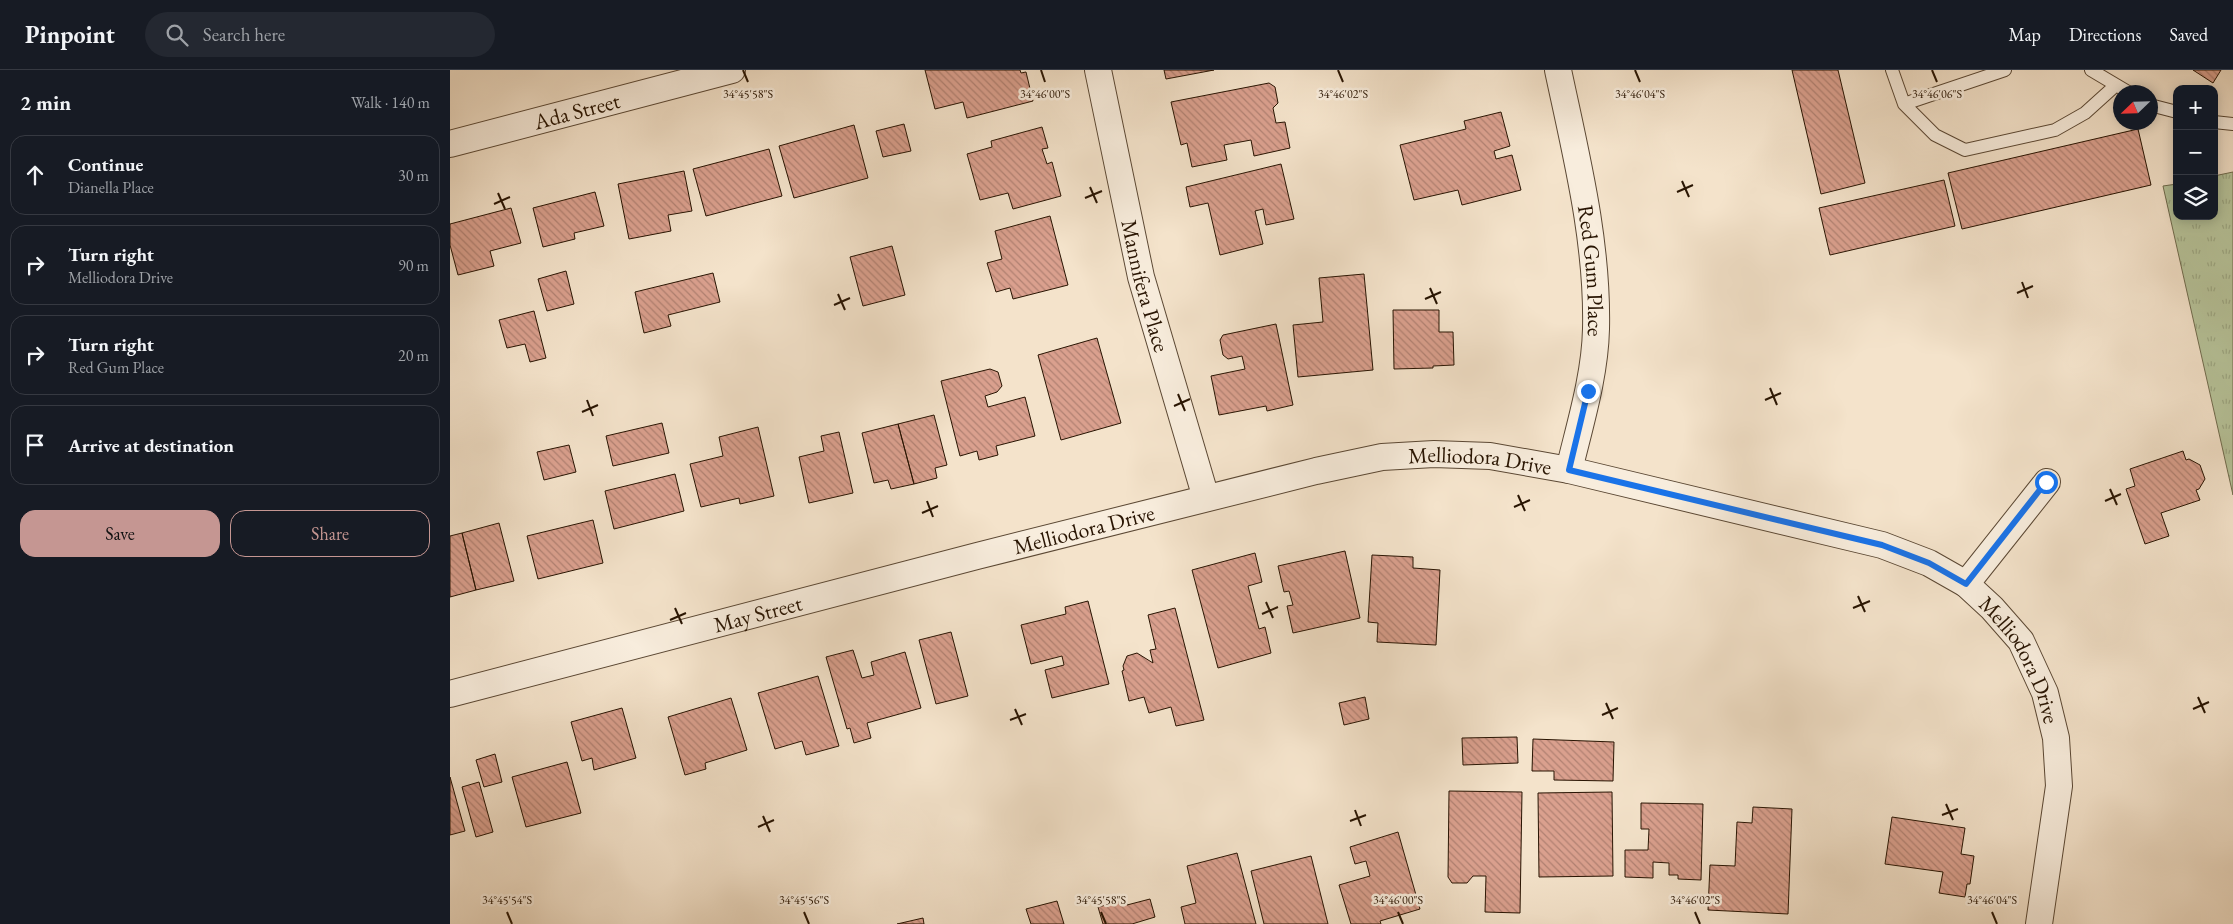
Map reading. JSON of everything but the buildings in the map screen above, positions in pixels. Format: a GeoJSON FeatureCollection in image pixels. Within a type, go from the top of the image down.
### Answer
{"type":"FeatureCollection","features":[{"type":"Feature","properties":{"kind":"street","name":"Ada Street"},"geometry":{"type":"LineString","coordinates":[[450,144],[732,70]]}},
{"type":"Feature","properties":{"kind":"street","name":"Mannifera Place"},"geometry":{"type":"LineString","coordinates":[[1098,70],[1141,277],[1206,498]]}},
{"type":"Feature","properties":{"kind":"street","name":"Red Gum Place"},"geometry":{"type":"LineString","coordinates":[[1558,70],[1585,199],[1595,268],[1596,330],[1588,391],[1569,470]]}},
{"type":"Feature","properties":{"kind":"street","name":"Melliodora Drive"},"geometry":{"type":"LineString","coordinates":[[977,556],[1316,470],[1382,458],[1434,454],[1490,456],[1569,470],[1882,545],[1929,563],[1966,584],[1992,608],[2021,641],[2045,693],[2056,738],[2060,786],[2039,924]]}},
{"type":"Feature","properties":{"kind":"street"},"geometry":{"type":"LineString","coordinates":[[1966,584],[2046,482]]}},
{"type":"Feature","properties":{"kind":"street","name":"May Street"},"geometry":{"type":"LineString","coordinates":[[450,694],[977,556]]}},
{"type":"Feature","properties":{"kind":"lane"},"geometry":{"type":"LineString","coordinates":[[1892,70],[1904,104],[1935,135],[1965,150],[2055,130],[2085,113],[2113,88]]}},
{"type":"Feature","properties":{"kind":"lane"},"geometry":{"type":"LineString","coordinates":[[1904,104],[2005,70]]}},
{"type":"Feature","properties":{"kind":"lane"},"geometry":{"type":"LineString","coordinates":[[2091,70],[2116,85]]}},
{"type":"Feature","properties":{"kind":"lane"},"geometry":{"type":"LineString","coordinates":[[2158,107],[2173,111]]}},
{"type":"Feature","properties":{"kind":"lane"},"geometry":{"type":"LineString","coordinates":[[2218,122],[2233,124]]}},
{"type":"Feature","properties":{"kind":"green space"},"geometry":{"type":"Polygon","coordinates":[[[2233,172],[2233,495],[2163,186],[2173,185],[2173,220],[2218,220],[2218,175],[2233,172]]]}},
{"type":"Feature","properties":{"kind":"route"},"geometry":{"type":"LineString","coordinates":[[1588,391],[1569,470],[1882,545],[1929,563],[1966,584],[2046,482]]}}]}
